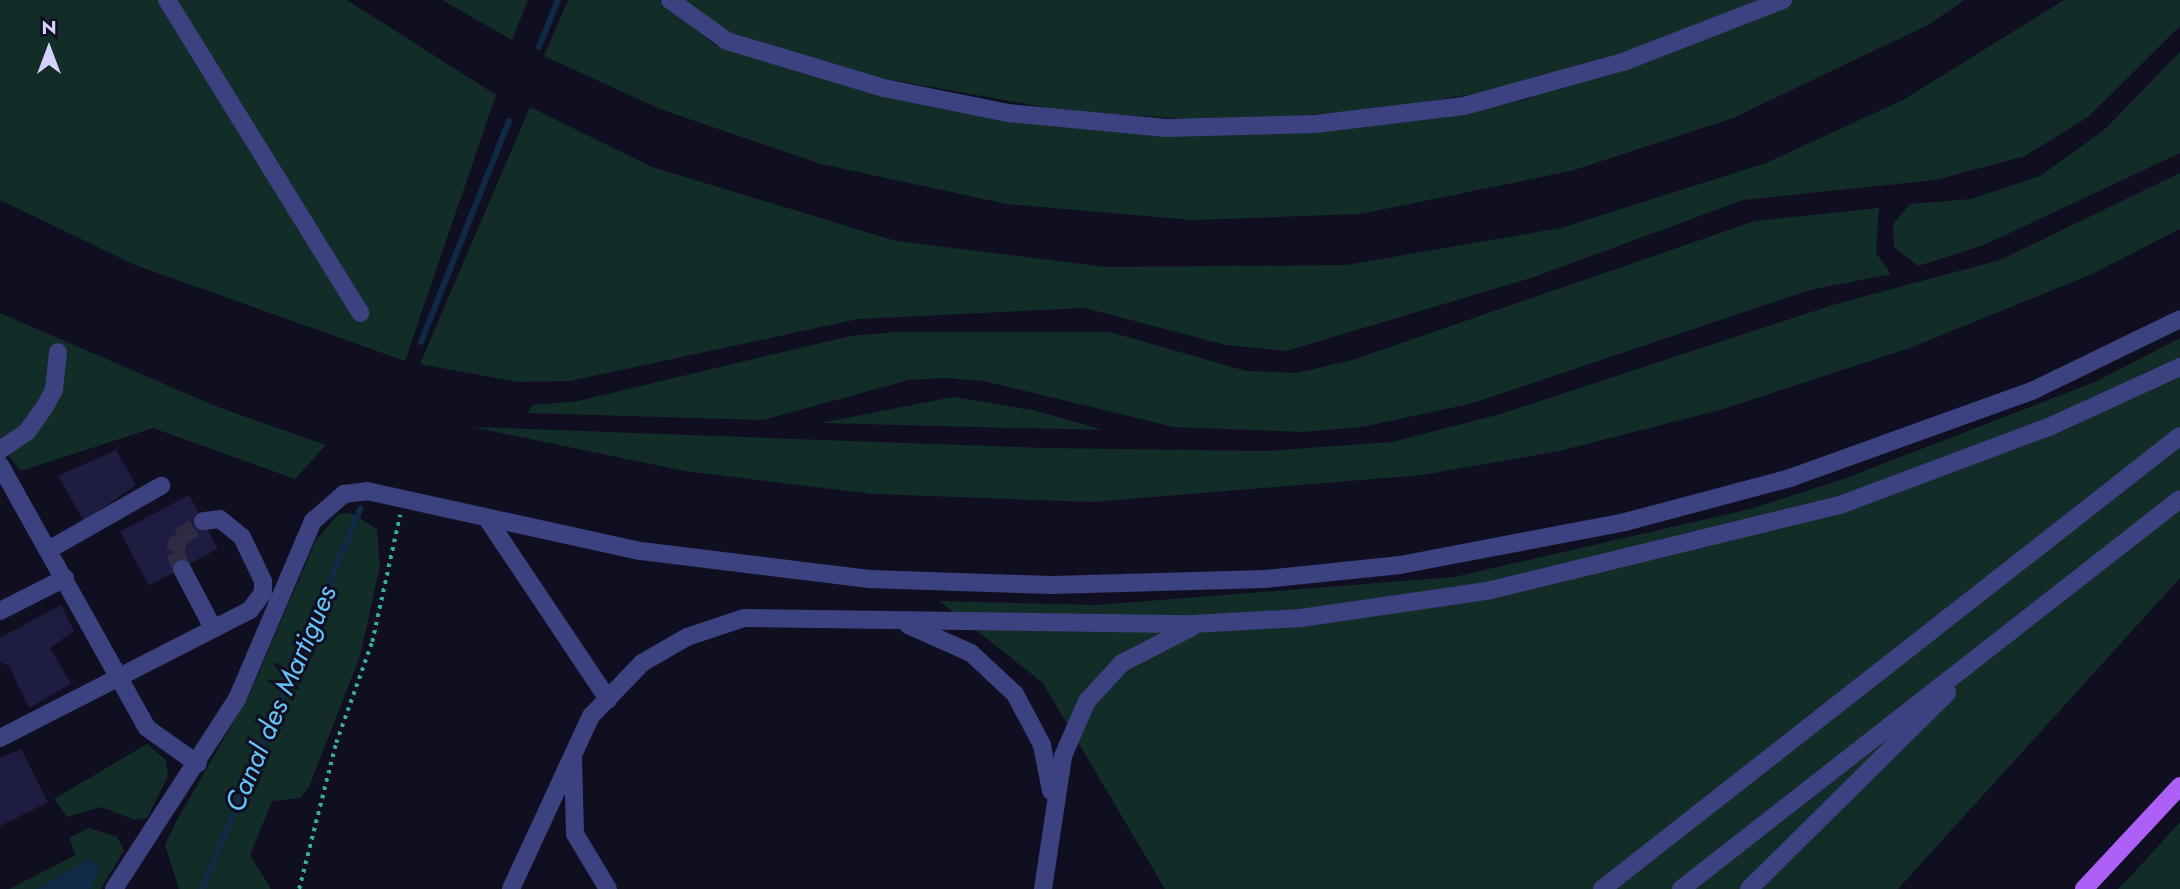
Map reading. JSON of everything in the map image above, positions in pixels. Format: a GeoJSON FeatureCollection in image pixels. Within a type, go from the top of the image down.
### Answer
{"type":"FeatureCollection","features":[{"type":"Feature","properties":{"kind":"main road"},"geometry":{"type":"LineString","coordinates":[[2084,889],[2180,786]]}},
{"type":"Feature","properties":{"kind":"lane"},"geometry":{"type":"LineString","coordinates":[[167,0],[360,313]]}},
{"type":"Feature","properties":{"kind":"lane"},"geometry":{"type":"LineString","coordinates":[[670,0],[727,41],[884,88],[1008,113],[1166,128],[1315,124],[1464,106],[1623,62],[1783,0]]}},
{"type":"Feature","properties":{"kind":"lane"},"geometry":{"type":"LineString","coordinates":[[114,889],[198,764],[237,699],[313,521],[344,494],[404,499],[488,520],[641,551],[869,579],[1078,584],[1265,579],[1400,565],[1625,522],[1834,465],[2034,390],[2180,319]]}},
{"type":"Feature","properties":{"kind":"lane"},"geometry":{"type":"LineString","coordinates":[[0,450],[27,432],[44,408],[54,390],[58,352]]}},
{"type":"Feature","properties":{"kind":"lane"},"geometry":{"type":"LineString","coordinates":[[511,889],[575,740],[608,699],[642,663],[687,637],[744,618],[1200,624],[1399,606],[1682,548],[1937,471],[2180,367]]}},
{"type":"Feature","properties":{"kind":"lane"},"geometry":{"type":"LineString","coordinates":[[1602,889],[2180,436]]}},
{"type":"Feature","properties":{"kind":"lane"},"geometry":{"type":"LineString","coordinates":[[0,464],[50,549],[120,681],[161,743],[198,764]]}},
{"type":"Feature","properties":{"kind":"lane"},"geometry":{"type":"LineString","coordinates":[[50,549],[160,486]]}},
{"type":"Feature","properties":{"kind":"lane"},"geometry":{"type":"LineString","coordinates":[[1681,889],[2180,499]]}},
{"type":"Feature","properties":{"kind":"lane"},"geometry":{"type":"LineString","coordinates":[[0,738],[120,681],[250,610],[263,593],[263,581],[242,537],[220,519],[203,521]]}},
{"type":"Feature","properties":{"kind":"lane"},"geometry":{"type":"LineString","coordinates":[[488,520],[608,699]]}},
{"type":"Feature","properties":{"kind":"lane"},"geometry":{"type":"LineString","coordinates":[[182,569],[213,628]]}},
{"type":"Feature","properties":{"kind":"lane"},"geometry":{"type":"LineString","coordinates":[[0,611],[65,578]]}},
{"type":"Feature","properties":{"kind":"lane"},"geometry":{"type":"LineString","coordinates":[[891,619],[971,653],[1015,694],[1042,745],[1053,805]]}},
{"type":"Feature","properties":{"kind":"lane"},"geometry":{"type":"LineString","coordinates":[[1043,889],[1053,805],[1063,756],[1087,701],[1122,663],[1200,624]]}},
{"type":"Feature","properties":{"kind":"lane"},"geometry":{"type":"LineString","coordinates":[[1749,889],[2013,630]]}},
{"type":"Feature","properties":{"kind":"lane"},"geometry":{"type":"LineString","coordinates":[[575,740],[570,779],[575,834],[608,889]]}},
{"type":"Feature","properties":{"kind":"path"},"geometry":{"type":"LineString","coordinates":[[299,889],[336,743],[372,642],[404,499]]}},
{"type":"Feature","properties":{"kind":"green space"},"geometry":{"type":"Polygon","coordinates":[[[0,0],[347,0],[496,95],[405,361],[135,265],[0,200],[0,0]]]}},
{"type":"Feature","properties":{"kind":"green space"},"geometry":{"type":"Polygon","coordinates":[[[442,0],[528,0],[512,40],[442,0]]]}},
{"type":"Feature","properties":{"kind":"green space"},"geometry":{"type":"Polygon","coordinates":[[[568,0],[659,0],[715,45],[1008,119],[1396,122],[1523,100],[1795,0],[1964,0],[1930,24],[1733,118],[1571,171],[1360,214],[1192,220],[1007,204],[821,164],[660,109],[544,56],[568,0]]]}},
{"type":"Feature","properties":{"kind":"green space"},"geometry":{"type":"Polygon","coordinates":[[[681,0],[1766,0],[1661,41],[1491,91],[1375,110],[1219,121],[1066,111],[853,73],[726,34],[681,0]]]}},
{"type":"Feature","properties":{"kind":"green space"},"geometry":{"type":"Polygon","coordinates":[[[2064,0],[2180,0],[2180,26],[2088,117],[2025,156],[1936,180],[1743,200],[1534,277],[1286,351],[1226,345],[1085,308],[858,319],[570,381],[517,382],[420,364],[530,107],[652,167],[896,241],[1106,267],[1346,265],[1561,228],[1766,163],[1903,100],[2064,0]]]}},
{"type":"Feature","properties":{"kind":"green space"},"geometry":{"type":"Polygon","coordinates":[[[2180,52],[2180,153],[1984,245],[1918,266],[1894,247],[1893,224],[1910,204],[1971,199],[2040,176],[2104,130],[2180,52]]]}},
{"type":"Feature","properties":{"kind":"green space"},"geometry":{"type":"Polygon","coordinates":[[[2180,173],[2180,229],[2092,274],[1910,348],[1720,410],[1559,451],[1422,475],[1092,502],[873,494],[685,471],[472,427],[1045,448],[1265,451],[1392,442],[1497,415],[1836,304],[2000,260],[2180,173]]]}},
{"type":"Feature","properties":{"kind":"green space"},"geometry":{"type":"Polygon","coordinates":[[[1879,208],[1876,253],[1891,274],[1810,290],[1470,404],[1361,427],[1302,432],[1174,427],[984,381],[945,378],[909,380],[763,420],[528,413],[532,405],[578,401],[850,336],[896,332],[1110,332],[1246,371],[1297,373],[1352,360],[1755,221],[1879,208]]]}},
{"type":"Feature","properties":{"kind":"green space"},"geometry":{"type":"Polygon","coordinates":[[[0,313],[215,406],[326,445],[295,479],[153,428],[21,471],[0,446],[0,313]]]}},
{"type":"Feature","properties":{"kind":"green space"},"geometry":{"type":"Polygon","coordinates":[[[2180,338],[2180,578],[1898,889],[1165,889],[1043,683],[939,601],[1096,605],[1454,577],[1750,509],[1846,478],[2095,382],[2180,338]]]}},
{"type":"Feature","properties":{"kind":"green space"},"geometry":{"type":"Polygon","coordinates":[[[953,397],[1033,410],[1103,430],[821,423],[953,397]]]}},
{"type":"Feature","properties":{"kind":"green space"},"geometry":{"type":"Polygon","coordinates":[[[351,513],[377,529],[380,566],[360,656],[309,787],[300,798],[272,801],[250,855],[271,889],[179,889],[165,845],[250,693],[316,540],[339,514],[351,513]]]}},
{"type":"Feature","properties":{"kind":"green space"},"geometry":{"type":"Polygon","coordinates":[[[147,744],[166,760],[168,776],[147,818],[135,820],[101,807],[67,817],[54,799],[147,744]]]}},
{"type":"Feature","properties":{"kind":"green space"},"geometry":{"type":"Polygon","coordinates":[[[2180,822],[2180,889],[2118,889],[2130,877],[2180,822]]]}},
{"type":"Feature","properties":{"kind":"green space"},"geometry":{"type":"Polygon","coordinates":[[[89,828],[117,837],[124,850],[101,889],[9,889],[76,855],[69,838],[89,828]]]}},
{"type":"Feature","properties":{"kind":"water"},"geometry":{"type":"Polygon","coordinates":[[[89,859],[101,867],[90,889],[36,889],[89,859]]]}},
{"type":"Feature","properties":{"kind":"building"},"geometry":{"type":"Polygon","coordinates":[[[116,450],[136,485],[84,521],[58,476],[116,450]]]}},
{"type":"Feature","properties":{"kind":"building"},"geometry":{"type":"Polygon","coordinates":[[[189,495],[218,549],[149,585],[120,532],[189,495]]]}},
{"type":"Feature","properties":{"kind":"building"},"geometry":{"type":"Polygon","coordinates":[[[61,605],[74,631],[50,648],[71,684],[29,708],[9,666],[0,662],[0,638],[61,605]]]}},
{"type":"Feature","properties":{"kind":"building"},"geometry":{"type":"Polygon","coordinates":[[[21,749],[48,802],[0,826],[0,758],[21,749]]]}},
{"type":"Feature","properties":{"kind":"waterway","name":"Canal des Martigues"},"geometry":{"type":"LineString","coordinates":[[539,47],[558,0]]}},
{"type":"Feature","properties":{"kind":"waterway","name":"Canal des Martigues"},"geometry":{"type":"LineString","coordinates":[[421,342],[509,121]]}},
{"type":"Feature","properties":{"kind":"waterway","name":"Canal des Martigues"},"geometry":{"type":"LineString","coordinates":[[202,889],[360,509]]}},
{"type":"Feature","properties":{"kind":"tunnel"},"geometry":{"type":"LineString","coordinates":[[182,569],[175,552],[179,538],[203,521]]}}]}
